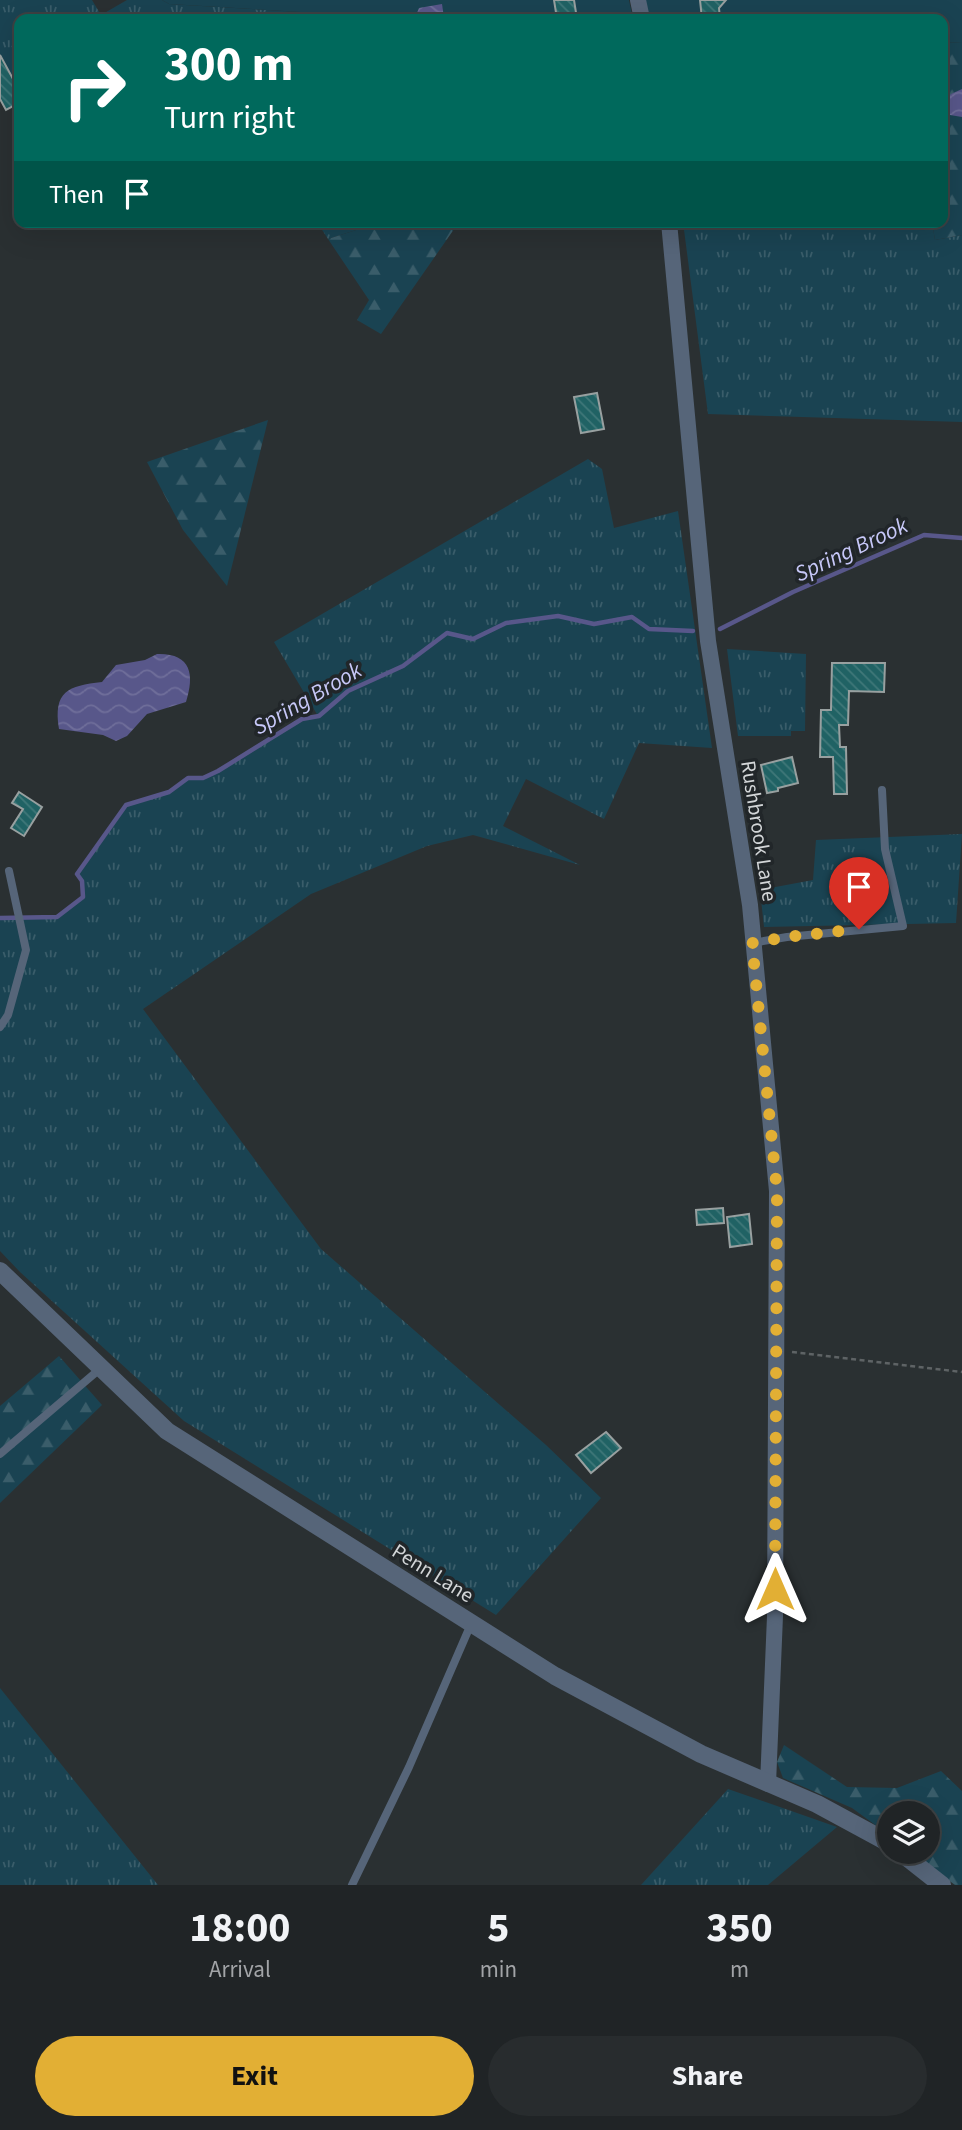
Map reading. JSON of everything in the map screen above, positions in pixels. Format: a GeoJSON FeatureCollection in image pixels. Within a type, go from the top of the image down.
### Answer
{"type":"FeatureCollection","features":[{"type":"Feature","properties":{"kind":"street","name":"Rushbrook Lane"},"geometry":{"type":"LineString","coordinates":[[670,228],[708,641],[750,905],[777,1191],[775,1616],[768,1784]]}},
{"type":"Feature","properties":{"kind":"street","name":"Penn Lane"},"geometry":{"type":"LineString","coordinates":[[0,1270],[167,1431],[567,1682],[701,1754],[817,1804],[877,1836]]}},
{"type":"Feature","properties":{"kind":"street"},"geometry":{"type":"LineString","coordinates":[[916,1864],[943,1885]]}},
{"type":"Feature","properties":{"kind":"lane"},"geometry":{"type":"LineString","coordinates":[[752,943],[903,926],[885,849],[882,790]]}},
{"type":"Feature","properties":{"kind":"lane"},"geometry":{"type":"LineString","coordinates":[[0,1027],[8,1015],[26,950],[9,871]]}},
{"type":"Feature","properties":{"kind":"lane"},"geometry":{"type":"LineString","coordinates":[[0,1454],[101,1368]]}},
{"type":"Feature","properties":{"kind":"lane"},"geometry":{"type":"LineString","coordinates":[[352,1885],[409,1767],[471,1623]]}},
{"type":"Feature","properties":{"kind":"path"},"geometry":{"type":"LineString","coordinates":[[776,1351],[962,1372]]}},
{"type":"Feature","properties":{"kind":"green space"},"geometry":{"type":"Polygon","coordinates":[[[0,0],[92,0],[100,14],[14,14],[14,81],[0,55],[0,0]]]}},
{"type":"Feature","properties":{"kind":"green space"},"geometry":{"type":"Polygon","coordinates":[[[127,0],[162,0],[169,4],[322,14],[103,14],[127,0]]]}},
{"type":"Feature","properties":{"kind":"green space"},"geometry":{"type":"Polygon","coordinates":[[[162,0],[629,0],[632,14],[322,14],[169,4],[162,0]]]}},
{"type":"Feature","properties":{"kind":"green space"},"geometry":{"type":"Polygon","coordinates":[[[645,0],[962,0],[962,43],[948,42],[948,14],[648,14],[645,0]]]}},
{"type":"Feature","properties":{"kind":"green space"},"geometry":{"type":"Polygon","coordinates":[[[948,42],[962,43],[962,235],[935,240],[933,228],[948,228],[948,42]]]}},
{"type":"Feature","properties":{"kind":"green space"},"geometry":{"type":"Polygon","coordinates":[[[321,228],[362,228],[328,239],[321,228]]]}},
{"type":"Feature","properties":{"kind":"green space"},"geometry":{"type":"Polygon","coordinates":[[[362,228],[455,228],[381,334],[357,320],[369,300],[328,239],[362,228]]]}},
{"type":"Feature","properties":{"kind":"green space"},"geometry":{"type":"Polygon","coordinates":[[[684,228],[933,228],[935,240],[962,235],[962,422],[708,414],[684,228]]]}},
{"type":"Feature","properties":{"kind":"green space"},"geometry":{"type":"Polygon","coordinates":[[[268,420],[227,586],[183,530],[147,462],[268,420]]]}},
{"type":"Feature","properties":{"kind":"green space"},"geometry":{"type":"Polygon","coordinates":[[[588,459],[602,469],[614,528],[678,511],[712,748],[639,743],[604,819],[526,779],[503,826],[580,865],[473,835],[427,846],[311,894],[143,1009],[321,1249],[546,1445],[601,1498],[496,1615],[184,1421],[0,1251],[0,918],[57,917],[83,897],[82,881],[77,874],[126,805],[169,792],[188,778],[203,778],[302,719],[318,716],[274,642],[588,459]]]}},
{"type":"Feature","properties":{"kind":"green space"},"geometry":{"type":"Polygon","coordinates":[[[727,649],[806,654],[805,731],[791,731],[791,736],[738,736],[727,649]]]}},
{"type":"Feature","properties":{"kind":"green space"},"geometry":{"type":"Polygon","coordinates":[[[962,834],[956,923],[764,927],[760,890],[813,880],[816,840],[962,834]]]}},
{"type":"Feature","properties":{"kind":"green space"},"geometry":{"type":"Polygon","coordinates":[[[59,1356],[102,1405],[0,1503],[0,1406],[59,1356]]]}},
{"type":"Feature","properties":{"kind":"green space"},"geometry":{"type":"Polygon","coordinates":[[[0,1688],[158,1885],[0,1885],[0,1688]]]}},
{"type":"Feature","properties":{"kind":"green space"},"geometry":{"type":"Polygon","coordinates":[[[784,1745],[847,1787],[897,1788],[941,1771],[962,1791],[962,1885],[955,1885],[927,1864],[940,1864],[940,1801],[877,1801],[877,1826],[852,1808],[783,1778],[777,1762],[784,1745]]]}},
{"type":"Feature","properties":{"kind":"green space"},"geometry":{"type":"Polygon","coordinates":[[[728,1789],[837,1827],[768,1885],[641,1885],[728,1789]]]}},
{"type":"Feature","properties":{"kind":"water"},"geometry":{"type":"Polygon","coordinates":[[[442,4],[443,14],[417,14],[419,8],[442,4]]]}},
{"type":"Feature","properties":{"kind":"water"},"geometry":{"type":"Polygon","coordinates":[[[962,89],[962,117],[948,114],[948,97],[962,89]]]}},
{"type":"Feature","properties":{"kind":"water"},"geometry":{"type":"Polygon","coordinates":[[[157,654],[177,657],[188,667],[190,683],[186,702],[147,714],[127,736],[116,741],[103,735],[59,729],[58,706],[66,693],[80,686],[102,682],[116,665],[145,660],[157,654]]]}},
{"type":"Feature","properties":{"kind":"building"},"geometry":{"type":"Polygon","coordinates":[[[554,0],[574,0],[576,14],[556,14],[554,0]]]}},
{"type":"Feature","properties":{"kind":"building"},"geometry":{"type":"Polygon","coordinates":[[[700,0],[726,0],[719,8],[720,14],[701,14],[700,0]]]}},
{"type":"Feature","properties":{"kind":"building"},"geometry":{"type":"Polygon","coordinates":[[[0,55],[14,81],[14,106],[6,110],[0,99],[0,55]]]}},
{"type":"Feature","properties":{"kind":"building"},"geometry":{"type":"Polygon","coordinates":[[[597,393],[604,429],[581,433],[574,397],[597,393]]]}},
{"type":"Feature","properties":{"kind":"building"},"geometry":{"type":"Polygon","coordinates":[[[832,663],[885,663],[884,692],[849,691],[848,725],[839,725],[840,747],[846,747],[847,794],[834,794],[833,757],[820,757],[821,710],[831,710],[832,663]]]}},
{"type":"Feature","properties":{"kind":"building"},"geometry":{"type":"Polygon","coordinates":[[[792,757],[798,783],[767,793],[761,765],[792,757]]]}},
{"type":"Feature","properties":{"kind":"building"},"geometry":{"type":"Polygon","coordinates":[[[19,792],[42,807],[24,836],[11,828],[23,809],[12,803],[19,792]]]}},
{"type":"Feature","properties":{"kind":"building"},"geometry":{"type":"Polygon","coordinates":[[[723,1208],[724,1223],[697,1225],[696,1210],[723,1208]]]}},
{"type":"Feature","properties":{"kind":"building"},"geometry":{"type":"Polygon","coordinates":[[[749,1214],[752,1244],[730,1247],[727,1217],[749,1214]]]}},
{"type":"Feature","properties":{"kind":"building"},"geometry":{"type":"Polygon","coordinates":[[[606,1432],[621,1448],[591,1473],[576,1455],[606,1432]]]}},
{"type":"Feature","properties":{"kind":"waterway","name":"Spring Brook"},"geometry":{"type":"LineString","coordinates":[[720,629],[793,592],[924,535],[962,538]]}},
{"type":"Feature","properties":{"kind":"waterway","name":"Spring Brook"},"geometry":{"type":"LineString","coordinates":[[0,918],[57,917],[83,897],[82,881],[77,874],[126,805],[169,792],[188,778],[203,778],[218,771],[302,719],[319,716],[348,691],[403,666],[447,633],[473,639],[506,623],[558,616],[594,624],[632,617],[649,629],[693,631]]}},
{"type":"Feature","properties":{"kind":"route"},"geometry":{"type":"LineString","coordinates":[[775,1589],[777,1191],[752,943],[859,929]]}}]}
